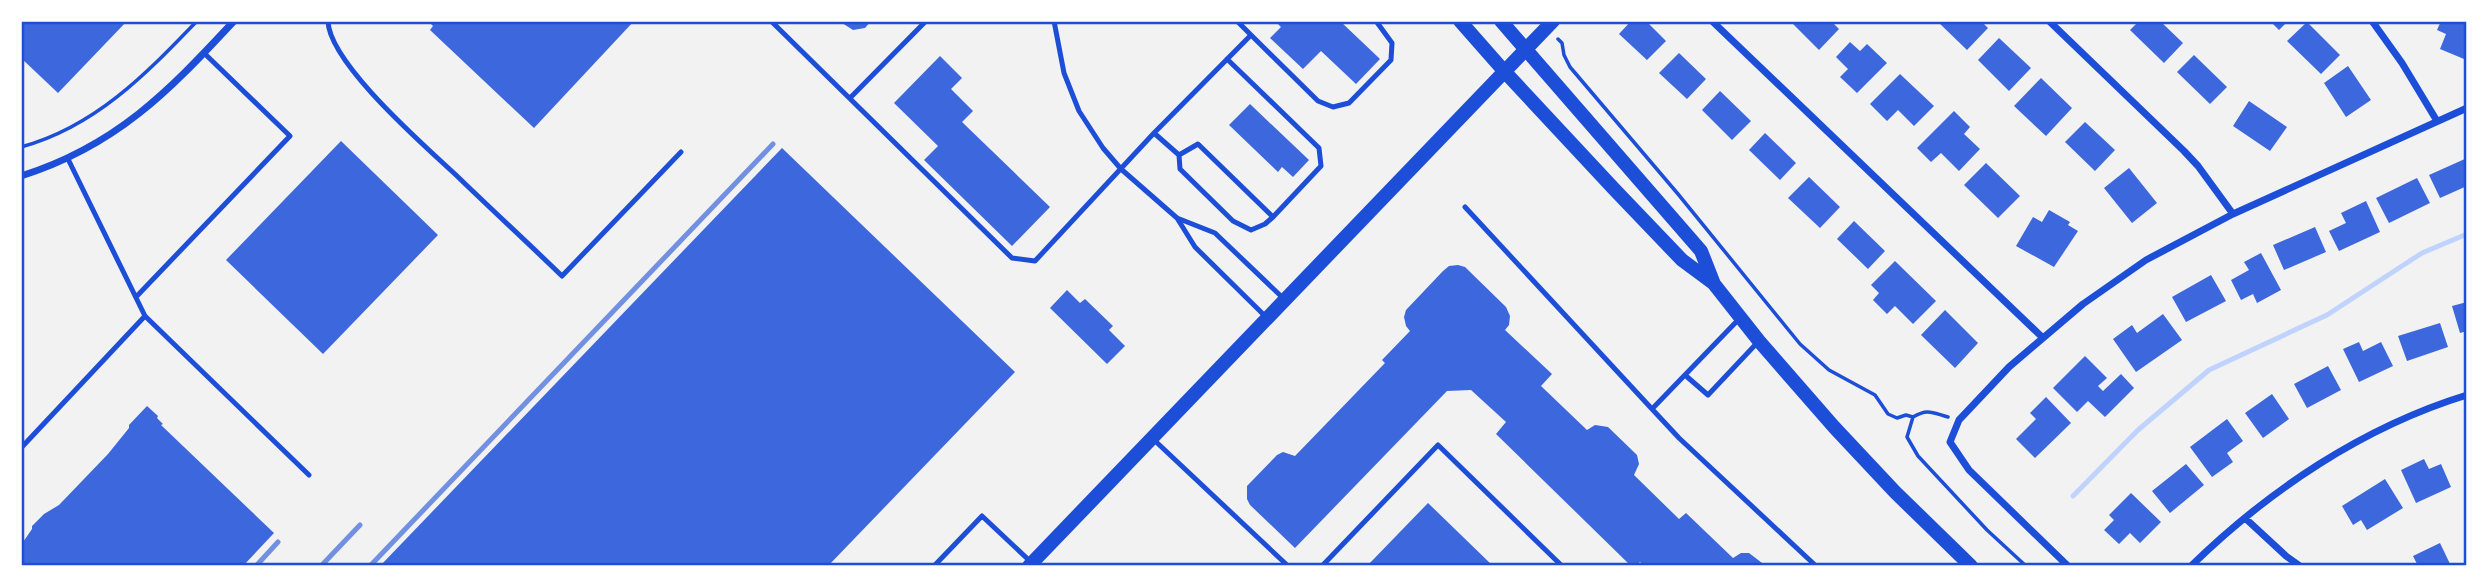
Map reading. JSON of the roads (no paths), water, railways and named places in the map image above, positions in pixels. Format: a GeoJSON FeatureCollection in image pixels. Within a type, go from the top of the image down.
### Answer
{"type":"FeatureCollection","features":[{"type":"Feature","properties":{"kind":"main road"},"geometry":{"type":"LineString","coordinates":[[1460,21],[1682,260],[1714,284],[1759,341],[1851,446],[1971,566]]}},
{"type":"Feature","properties":{"kind":"main road"},"geometry":{"type":"LineString","coordinates":[[1501,21],[1701,251],[1714,284]]}},
{"type":"Feature","properties":{"kind":"main road"},"geometry":{"type":"LineString","coordinates":[[1030,564],[1549,24]]}},
{"type":"Feature","properties":{"kind":"street"},"geometry":{"type":"LineString","coordinates":[[21,176],[68,159],[131,122],[150,107],[234,21]]}},
{"type":"Feature","properties":{"kind":"street"},"geometry":{"type":"LineString","coordinates":[[1712,21],[2042,338]]}},
{"type":"Feature","properties":{"kind":"street"},"geometry":{"type":"LineString","coordinates":[[2049,21],[2184,151],[2233,214]]}},
{"type":"Feature","properties":{"kind":"street"},"geometry":{"type":"LineString","coordinates":[[2372,21],[2402,63],[2437,121]]}},
{"type":"Feature","properties":{"kind":"street"},"geometry":{"type":"LineString","coordinates":[[2068,566],[1969,470],[1950,442],[1959,420],[2009,367],[2042,338],[2082,304],[2146,260],[2233,214],[2467,108]]}},
{"type":"Feature","properties":{"kind":"street"},"geometry":{"type":"LineString","coordinates":[[2191,566],[2245,518],[2297,478],[2344,449],[2407,417],[2467,395]]}},
{"type":"Feature","properties":{"kind":"street"},"geometry":{"type":"LineString","coordinates":[[2245,518],[2286,556],[2301,566]]}},
{"type":"Feature","properties":{"kind":"lane"},"geometry":{"type":"LineString","coordinates":[[328,21],[328,29],[343,57],[379,102],[562,276],[681,152]]}},
{"type":"Feature","properties":{"kind":"lane"},"geometry":{"type":"LineString","coordinates":[[771,21],[1012,258],[1035,261],[1154,133],[1251,35]]}},
{"type":"Feature","properties":{"kind":"lane"},"geometry":{"type":"LineString","coordinates":[[850,98],[926,21]]}},
{"type":"Feature","properties":{"kind":"lane"},"geometry":{"type":"LineString","coordinates":[[1054,21],[1064,73],[1079,111],[1103,148],[1121,169],[1177,218],[1195,247],[1266,317]]}},
{"type":"Feature","properties":{"kind":"lane"},"geometry":{"type":"LineString","coordinates":[[1237,21],[1318,101],[1333,107],[1349,103],[1391,60],[1392,43],[1376,21]]}},
{"type":"Feature","properties":{"kind":"lane"},"geometry":{"type":"LineString","coordinates":[[136,297],[290,136],[204,54]]}},
{"type":"Feature","properties":{"kind":"lane"},"geometry":{"type":"LineString","coordinates":[[1154,133],[1179,155],[1180,169],[1233,221],[1251,230],[1273,217],[1321,166],[1319,148],[1227,59]]}},
{"type":"Feature","properties":{"kind":"lane"},"geometry":{"type":"LineString","coordinates":[[1179,155],[1198,144],[1273,217]]}},
{"type":"Feature","properties":{"kind":"lane"},"geometry":{"type":"LineString","coordinates":[[68,159],[145,316],[309,475]]}},
{"type":"Feature","properties":{"kind":"lane"},"geometry":{"type":"LineString","coordinates":[[1465,207],[1679,438],[1816,566]]}},
{"type":"Feature","properties":{"kind":"lane"},"geometry":{"type":"LineString","coordinates":[[1177,218],[1215,233],[1284,299]]}},
{"type":"Feature","properties":{"kind":"lane"},"geometry":{"type":"LineString","coordinates":[[21,447],[145,316]]}},
{"type":"Feature","properties":{"kind":"lane"},"geometry":{"type":"LineString","coordinates":[[1652,409],[1741,317]]}},
{"type":"Feature","properties":{"kind":"lane"},"geometry":{"type":"LineString","coordinates":[[1685,375],[1708,395],[1759,341]]}},
{"type":"Feature","properties":{"kind":"lane"},"geometry":{"type":"LineString","coordinates":[[1152,438],[1288,566]]}},
{"type":"Feature","properties":{"kind":"lane"},"geometry":{"type":"LineString","coordinates":[[1322,566],[1438,446],[1562,566]]}},
{"type":"Feature","properties":{"kind":"lane"},"geometry":{"type":"LineString","coordinates":[[934,566],[982,516],[1030,564]]}},
{"type":"Feature","properties":{"kind":"waterway"},"geometry":{"type":"LineString","coordinates":[[2073,496],[2138,430],[2209,370],[2327,315],[2422,253],[2467,234]]}},
{"type":"Feature","properties":{"kind":"railway"},"geometry":{"type":"LineString","coordinates":[[370,566],[773,144]]}},
{"type":"Feature","properties":{"kind":"railway"},"geometry":{"type":"LineString","coordinates":[[321,566],[360,525]]}},
{"type":"Feature","properties":{"kind":"railway"},"geometry":{"type":"LineString","coordinates":[[256,566],[278,542]]}}]}
